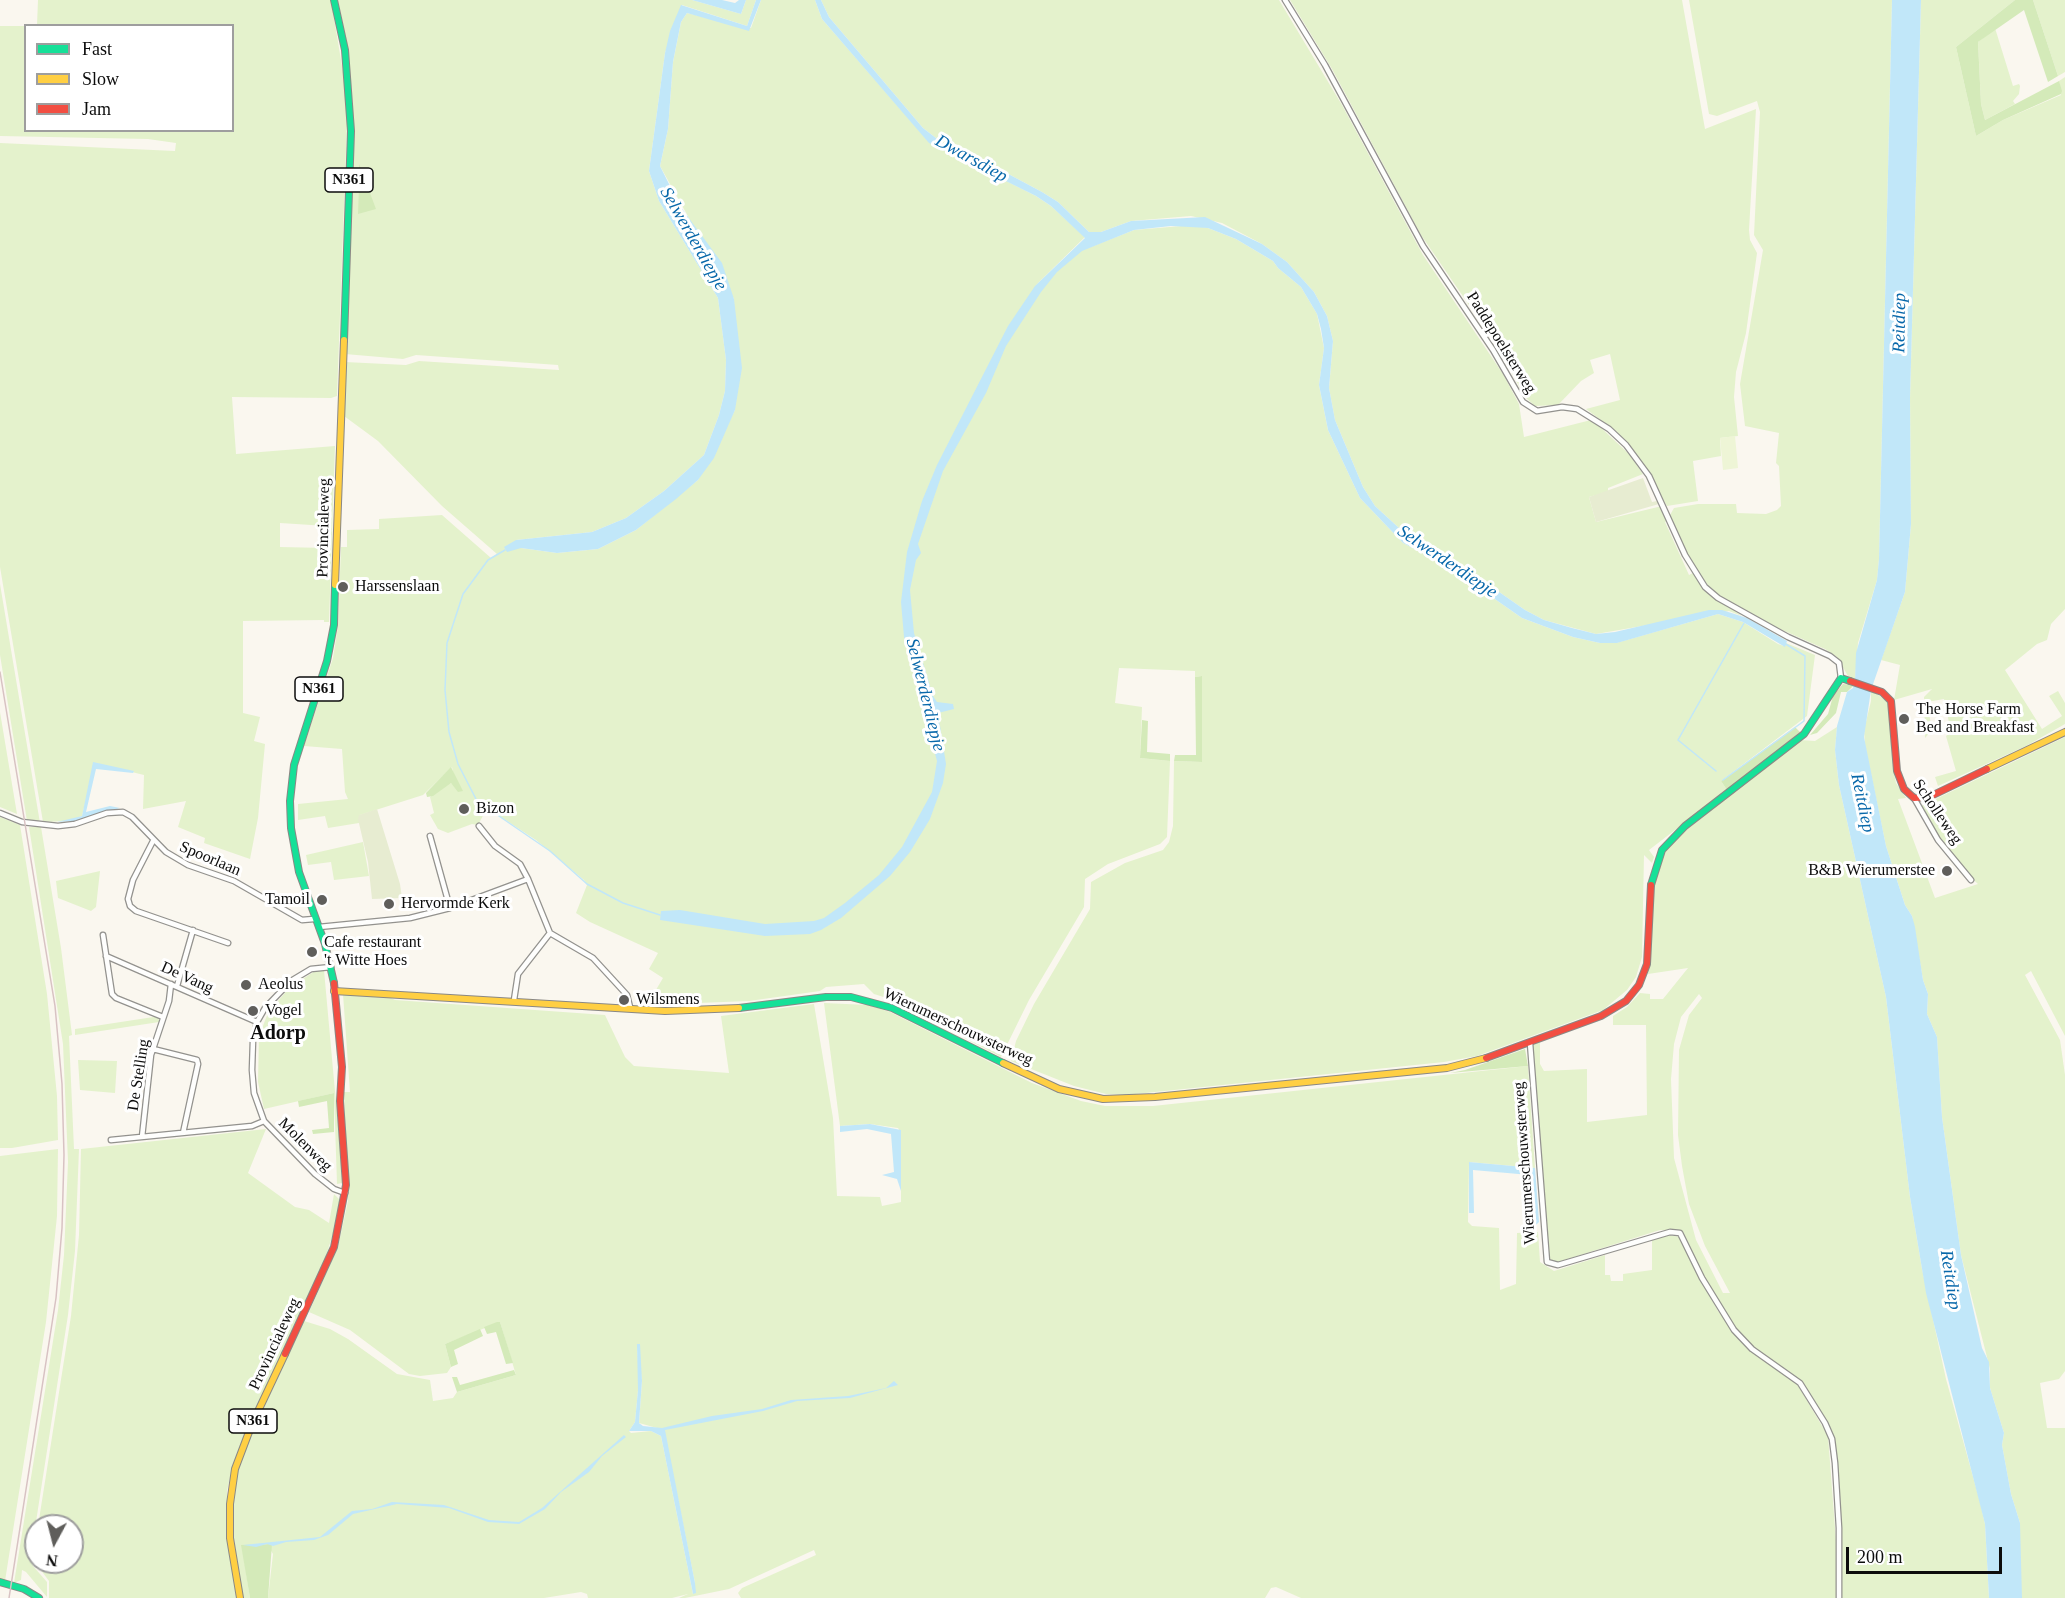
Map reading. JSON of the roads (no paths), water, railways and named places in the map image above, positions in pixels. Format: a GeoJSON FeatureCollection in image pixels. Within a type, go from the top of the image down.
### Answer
{"type":"FeatureCollection","features":[{"type":"Feature","properties":{"kind":"street","name":"Provincialeweg"},"geometry":{"type":"LineString","coordinates":[[240,1598],[230,1538],[230,1504],[235,1469],[252,1424],[331,1256],[340,1227],[345,1193],[337,1078],[339,1046],[331,967],[297,862],[290,801],[294,765],[325,669],[334,625],[351,131],[345,50],[334,0]]}},
{"type":"Feature","properties":{"kind":"street","name":"Paddepoelsterweg"},"geometry":{"type":"LineString","coordinates":[[1285,0],[1330,74],[1423,246],[1493,350],[1523,402],[1537,411],[1562,407],[1577,409],[1609,429],[1626,445],[1649,476],[1685,555],[1705,587],[1718,598],[1788,637],[1830,656],[1839,663],[1841,678]]}},
{"type":"Feature","properties":{"kind":"street","name":"Scholleweg"},"geometry":{"type":"LineString","coordinates":[[1841,678],[1885,694],[1893,704],[1897,771],[1904,789],[1914,798],[1938,840],[1971,880]]}},
{"type":"Feature","properties":{"kind":"street","name":"Wierumerschouwsterweg"},"geometry":{"type":"LineString","coordinates":[[334,991],[514,1000],[620,1009],[630,1006],[637,1010],[715,1009],[833,996],[870,1000],[899,1011],[964,1045],[1059,1089],[1114,1100],[1447,1068],[1475,1062],[1601,1016],[1616,1009],[1631,996],[1647,964],[1651,883],[1662,850],[1685,826],[1804,734],[1841,678]]}},
{"type":"Feature","properties":{"kind":"street"},"geometry":{"type":"LineString","coordinates":[[1914,798],[1929,797],[2065,732]]}},
{"type":"Feature","properties":{"kind":"street","name":"Spoorlaan"},"geometry":{"type":"LineString","coordinates":[[0,813],[22,822],[58,826],[75,824],[107,813],[123,812],[135,819],[153,841],[188,865],[234,881],[302,920],[314,919]]}},
{"type":"Feature","properties":{"kind":"street"},"geometry":{"type":"LineString","coordinates":[[479,826],[495,846],[520,864],[550,933],[593,958],[627,995],[630,1006]]}},
{"type":"Feature","properties":{"kind":"street"},"geometry":{"type":"LineString","coordinates":[[430,836],[450,908]]}},
{"type":"Feature","properties":{"kind":"street"},"geometry":{"type":"LineString","coordinates":[[153,841],[134,879],[128,899],[130,906],[136,911],[228,943]]}},
{"type":"Feature","properties":{"kind":"street"},"geometry":{"type":"LineString","coordinates":[[318,927],[398,920],[450,908],[528,879]]}},
{"type":"Feature","properties":{"kind":"street","name":"De Stelling"},"geometry":{"type":"LineString","coordinates":[[142,1137],[146,1086],[153,1049],[193,930]]}},
{"type":"Feature","properties":{"kind":"street"},"geometry":{"type":"LineString","coordinates":[[514,1000],[518,974],[550,933]]}},
{"type":"Feature","properties":{"kind":"street"},"geometry":{"type":"LineString","coordinates":[[103,935],[112,994],[116,998],[163,1017]]}},
{"type":"Feature","properties":{"kind":"street","name":"De Vang"},"geometry":{"type":"LineString","coordinates":[[106,956],[257,1022]]}},
{"type":"Feature","properties":{"kind":"street","name":"Molenweg"},"geometry":{"type":"LineString","coordinates":[[331,967],[311,969],[291,981],[265,1008],[257,1022],[253,1040],[253,1082],[254,1093],[264,1121],[315,1174],[334,1189],[345,1193]]}},
{"type":"Feature","properties":{"kind":"street","name":"Wierumerschouwsterweg"},"geometry":{"type":"LineString","coordinates":[[1530,1043],[1547,1262],[1558,1265],[1670,1232],[1680,1233],[1702,1278],[1734,1329],[1752,1349],[1800,1383],[1825,1423],[1832,1439],[1839,1528],[1839,1598]]}},
{"type":"Feature","properties":{"kind":"street"},"geometry":{"type":"LineString","coordinates":[[153,1049],[197,1060],[183,1133]]}},
{"type":"Feature","properties":{"kind":"street"},"geometry":{"type":"LineString","coordinates":[[111,1140],[252,1126],[264,1121]]}},
{"type":"Feature","properties":{"kind":"street"},"geometry":{"type":"LineString","coordinates":[[0,1582],[17,1586],[39,1598]]}},
{"type":"Feature","properties":{"kind":"water"},"geometry":{"type":"Polygon","coordinates":[[[692,0],[722,0],[735,3],[739,0],[746,0],[741,14],[692,0]]]}},
{"type":"Feature","properties":{"kind":"water"},"geometry":{"type":"Polygon","coordinates":[[[756,0],[761,0],[749,31],[687,13],[681,22],[673,62],[668,129],[660,166],[680,206],[722,263],[734,299],[742,368],[735,410],[714,458],[698,480],[676,499],[636,530],[598,549],[557,553],[521,548],[507,552],[504,547],[516,540],[592,532],[626,518],[664,491],[704,455],[725,391],[726,360],[718,298],[659,201],[649,171],[665,53],[670,31],[681,5],[747,26],[756,0]]]}},
{"type":"Feature","properties":{"kind":"water","name":"Dwarsdiep"},"geometry":{"type":"Polygon","coordinates":[[[815,0],[821,0],[829,17],[923,128],[945,145],[984,161],[1058,202],[1089,232],[1101,232],[1131,221],[1205,217],[1262,244],[1287,262],[1314,292],[1327,316],[1333,341],[1329,388],[1335,420],[1363,487],[1375,506],[1411,539],[1446,555],[1525,610],[1544,620],[1596,634],[1615,632],[1709,610],[1722,610],[1747,618],[1787,641],[1785,647],[1743,622],[1718,614],[1617,643],[1600,643],[1573,637],[1522,618],[1446,565],[1403,543],[1360,498],[1328,430],[1319,385],[1324,348],[1321,329],[1317,314],[1301,287],[1273,261],[1236,239],[1208,228],[1171,226],[1134,230],[1082,251],[1057,272],[1041,292],[1006,346],[986,393],[943,471],[918,544],[921,553],[916,560],[910,590],[914,633],[933,696],[937,702],[953,704],[954,709],[938,713],[946,764],[943,783],[930,819],[910,852],[890,876],[841,918],[810,934],[765,936],[660,920],[661,911],[680,910],[765,924],[814,921],[824,918],[879,875],[902,847],[932,792],[937,761],[904,637],[901,602],[907,552],[922,501],[937,465],[1008,326],[1035,286],[1085,238],[1051,206],[1036,196],[929,143],[822,19],[815,0]]]}},
{"type":"Feature","properties":{"kind":"water","name":"Reitdiep"},"geometry":{"type":"Polygon","coordinates":[[[1892,0],[1921,0],[1910,398],[1911,524],[1905,592],[1871,690],[1864,737],[1886,846],[1905,905],[1912,916],[1915,927],[1923,980],[1928,994],[1927,1014],[1937,1037],[1942,1117],[1961,1255],[1982,1348],[1989,1362],[1990,1388],[2004,1433],[2002,1445],[2011,1494],[2020,1523],[2022,1598],[1989,1598],[1985,1524],[1926,1293],[1910,1197],[1886,997],[1839,785],[1835,750],[1837,726],[1847,692],[1853,688],[1855,680],[1856,653],[1877,580],[1879,559],[1892,0]]]}},
{"type":"Feature","properties":{"kind":"water"},"geometry":{"type":"Polygon","coordinates":[[[93,762],[134,771],[133,773],[96,769],[86,812],[110,806],[120,808],[74,821],[57,822],[82,816],[93,762]]]}},
{"type":"Feature","properties":{"kind":"water"},"geometry":{"type":"Polygon","coordinates":[[[870,1124],[901,1130],[901,1191],[897,1179],[882,1175],[894,1172],[891,1134],[867,1129],[840,1132],[840,1126],[870,1124]]]}},
{"type":"Feature","properties":{"kind":"water"},"geometry":{"type":"Polygon","coordinates":[[[1469,1162],[1535,1168],[1539,1222],[1535,1226],[1530,1175],[1473,1170],[1474,1213],[1469,1213],[1469,1162]]]}},
{"type":"Feature","properties":{"kind":"water"},"geometry":{"type":"Polygon","coordinates":[[[637,1344],[640,1344],[642,1381],[639,1423],[643,1426],[662,1428],[712,1416],[762,1409],[791,1400],[848,1396],[886,1388],[894,1381],[898,1385],[850,1398],[797,1401],[763,1411],[665,1430],[695,1583],[696,1593],[693,1594],[661,1436],[651,1431],[629,1431],[635,1422],[638,1390],[637,1344]]]}},
{"type":"Feature","properties":{"kind":"water"},"geometry":{"type":"Polygon","coordinates":[[[624,1435],[626,1437],[602,1456],[589,1472],[561,1492],[545,1509],[519,1524],[488,1522],[449,1508],[397,1504],[353,1514],[328,1535],[314,1540],[286,1542],[273,1546],[243,1545],[320,1537],[352,1511],[372,1509],[392,1502],[444,1505],[489,1520],[519,1522],[542,1508],[624,1435]]]}},
{"type":"Feature","properties":{"kind":"waterway","name":"Selwerderdiepje"},"geometry":{"type":"LineString","coordinates":[[505,550],[488,560],[463,594],[447,643],[445,690],[449,732],[458,764],[477,801],[550,851],[587,884],[623,903],[660,915]]}},
{"type":"Feature","properties":{"kind":"waterway"},"geometry":{"type":"LineString","coordinates":[[1716,771],[1678,740],[1744,623]]}},
{"type":"Feature","properties":{"kind":"waterway"},"geometry":{"type":"LineString","coordinates":[[1723,780],[1804,721],[1805,656],[1784,643]]}},
{"type":"Feature","properties":{"kind":"railway"},"geometry":{"type":"LineString","coordinates":[[0,672],[55,1006],[62,1084],[64,1155],[62,1228],[56,1298],[9,1598]]}},
{"type":"Feature","properties":{"kind":"place","name":"Harssenslaan"},"geometry":{"type":"Point","coordinates":[343,587]}},
{"type":"Feature","properties":{"kind":"place","name":"The Horse Farm Bed and Breakfast"},"geometry":{"type":"Point","coordinates":[1904,719]}},
{"type":"Feature","properties":{"kind":"place","name":"Bizon"},"geometry":{"type":"Point","coordinates":[464,809]}},
{"type":"Feature","properties":{"kind":"place","name":"B&B Wierumerstee"},"geometry":{"type":"Point","coordinates":[1947,871]}},
{"type":"Feature","properties":{"kind":"place","name":"Tamoil"},"geometry":{"type":"Point","coordinates":[322,900]}},
{"type":"Feature","properties":{"kind":"place","name":"Hervormde Kerk"},"geometry":{"type":"Point","coordinates":[389,904]}},
{"type":"Feature","properties":{"kind":"place","name":"Cafe restaurant 't Witte Hoes"},"geometry":{"type":"Point","coordinates":[312,952]}},
{"type":"Feature","properties":{"kind":"place","name":"Aeolus"},"geometry":{"type":"Point","coordinates":[246,985]}},
{"type":"Feature","properties":{"kind":"place","name":"Wilsmens"},"geometry":{"type":"Point","coordinates":[624,1000]}},
{"type":"Feature","properties":{"kind":"place","name":"Vogel"},"geometry":{"type":"Point","coordinates":[253,1011]}},
{"type":"Feature","properties":{"kind":"district","name":"Adorp"},"geometry":{"type":"Point","coordinates":[278,1034]}}]}
